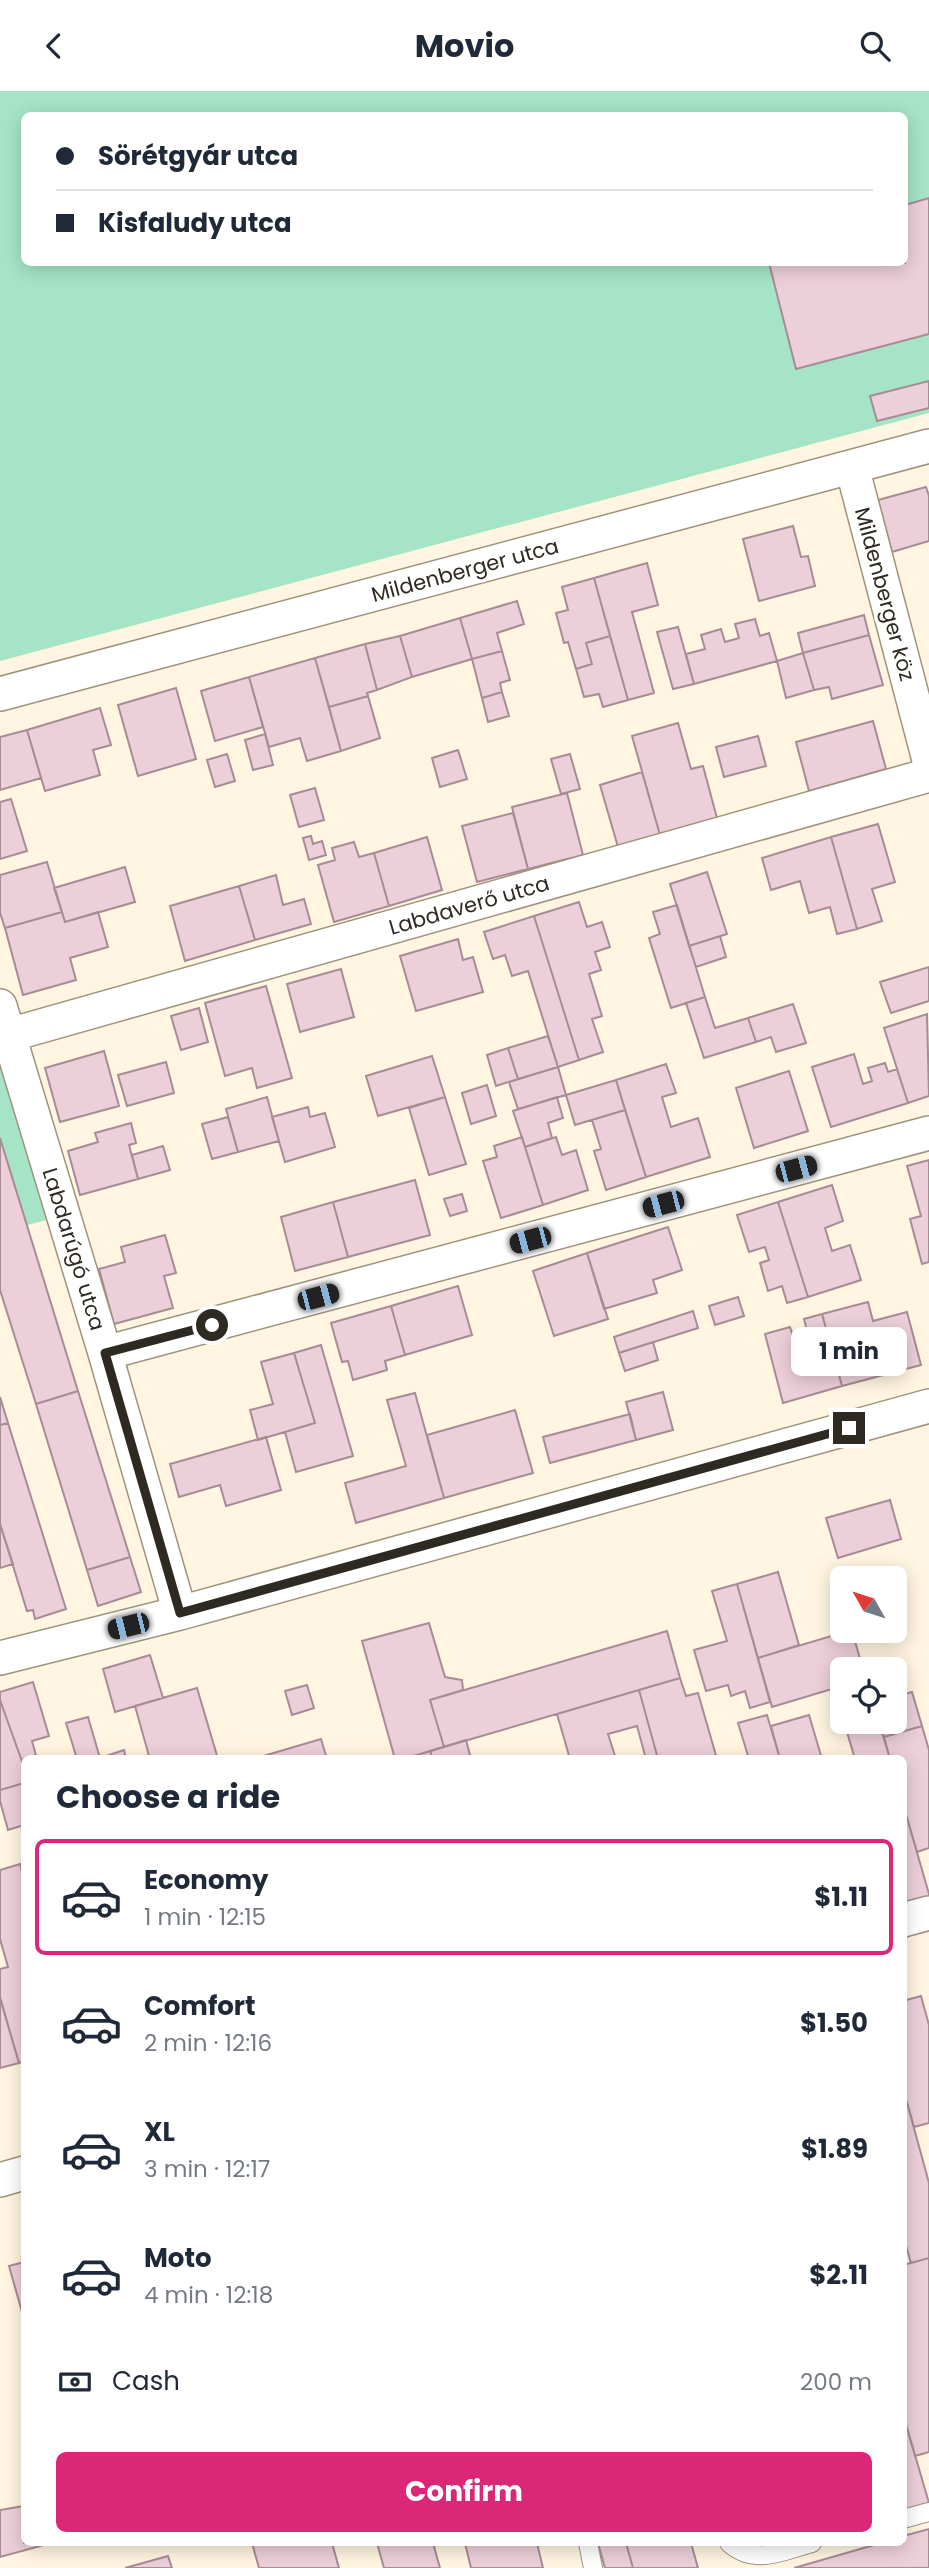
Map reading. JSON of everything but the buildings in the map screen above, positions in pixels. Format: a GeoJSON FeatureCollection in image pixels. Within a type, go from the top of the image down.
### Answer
{"type":"FeatureCollection","features":[{"type":"Feature","properties":{"kind":"street","name":"Mildenberger utca"},"geometry":{"type":"LineString","coordinates":[[0,694],[929,446]]}},
{"type":"Feature","properties":{"kind":"street","name":"Mildenberger köz"},"geometry":{"type":"LineString","coordinates":[[852,467],[929,760]]}},
{"type":"Feature","properties":{"kind":"street","name":"Labdaverő utca"},"geometry":{"type":"LineString","coordinates":[[4,1021],[929,775]]}},
{"type":"Feature","properties":{"kind":"street","name":"Labdarúgó utca"},"geometry":{"type":"LineString","coordinates":[[4,1021],[105,1353],[180,1613]]}},
{"type":"Feature","properties":{"kind":"street"},"geometry":{"type":"LineString","coordinates":[[105,1353],[929,1133]]}},
{"type":"Feature","properties":{"kind":"street"},"geometry":{"type":"LineString","coordinates":[[0,1658],[180,1613],[929,1406]]}},
{"type":"Feature","properties":{"kind":"street"},"geometry":{"type":"LineString","coordinates":[[907,1919],[929,1913]]}},
{"type":"Feature","properties":{"kind":"street"},"geometry":{"type":"LineString","coordinates":[[0,2180],[21,2174]]}},
{"type":"Feature","properties":{"kind":"lane"},"geometry":{"type":"LineString","coordinates":[[907,2518],[929,2512]]}},
{"type":"Feature","properties":{"kind":"lane"},"geometry":{"type":"LineString","coordinates":[[589,2546],[593,2568]]}},
{"type":"Feature","properties":{"kind":"lane"},"geometry":{"type":"LineString","coordinates":[[732,2546],[756,2557],[800,2546]]}},
{"type":"Feature","properties":{"kind":"green space"},"geometry":{"type":"Polygon","coordinates":[[[0,91],[929,91],[929,413],[0,661],[0,91]]]}},
{"type":"Feature","properties":{"kind":"green space"},"geometry":{"type":"Polygon","coordinates":[[[0,1042],[51,1219],[0,1232],[0,1042]]]}},
{"type":"Feature","properties":{"kind":"route"},"geometry":{"type":"LineString","coordinates":[[212,1325],[105,1353],[180,1613],[849,1428]]}}]}
